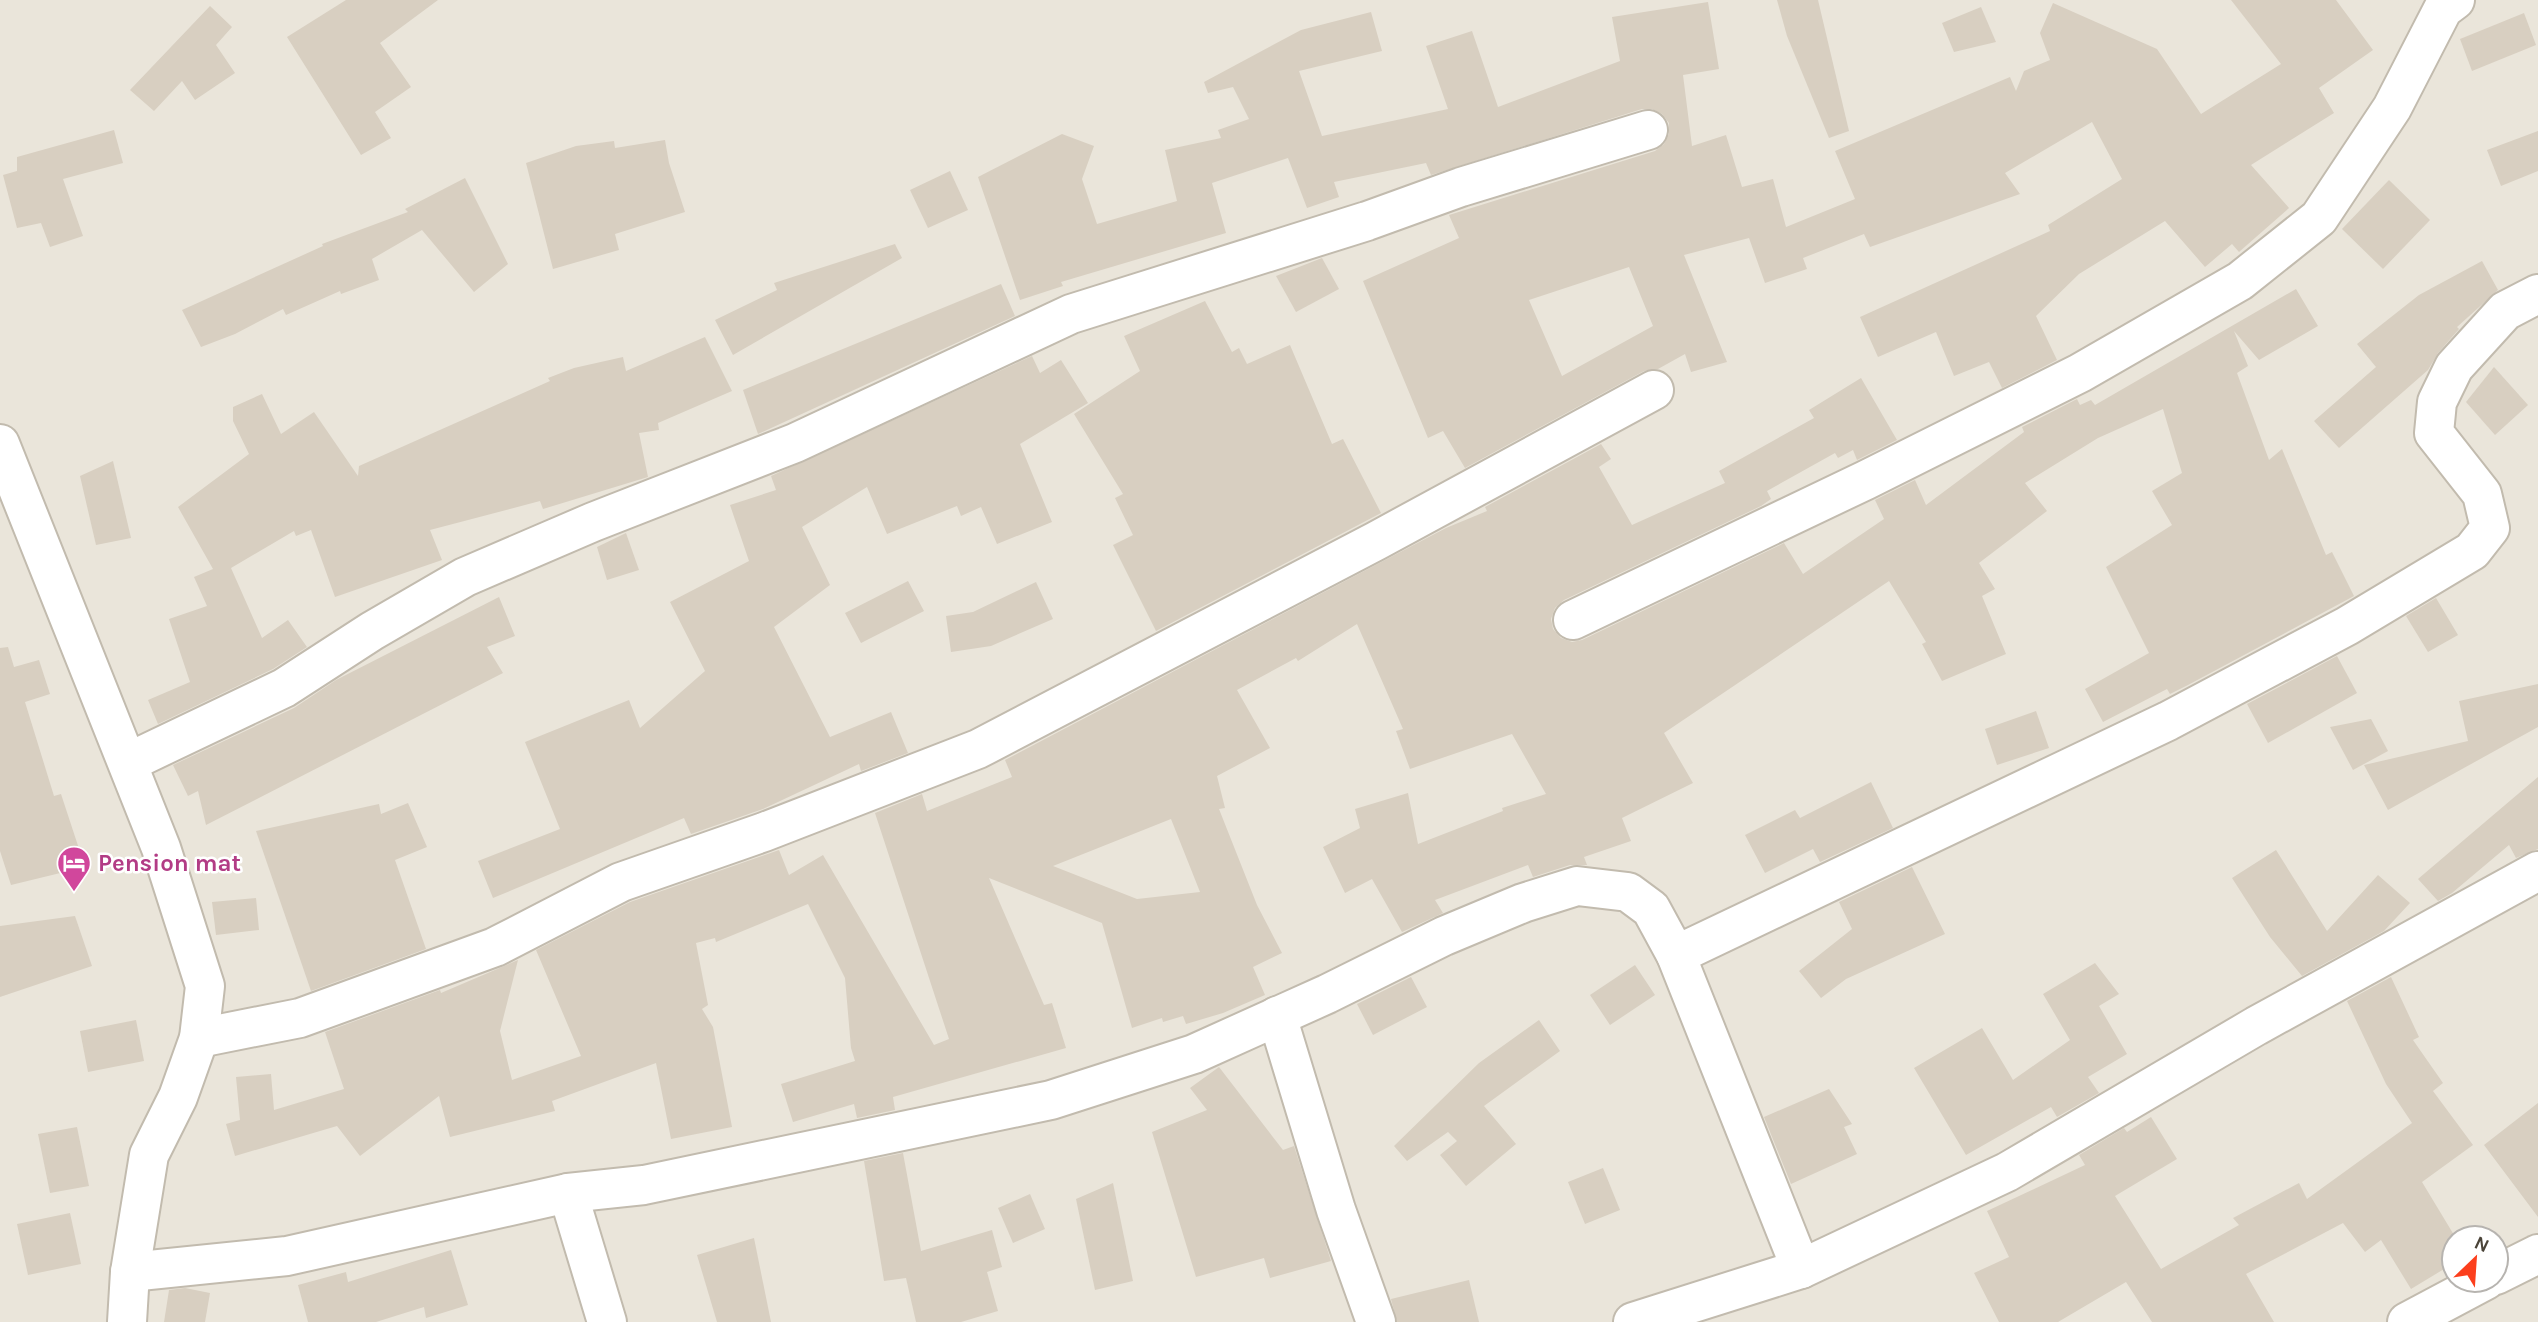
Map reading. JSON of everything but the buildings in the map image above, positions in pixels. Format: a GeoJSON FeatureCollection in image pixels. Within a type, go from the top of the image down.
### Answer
{"type":"FeatureCollection","features":[{"type":"Feature","properties":{"kind":"street"},"geometry":{"type":"LineString","coordinates":[[1573,620],[1853,486],[2080,373],[2240,281],[2319,218],[2392,108],[2443,9],[2455,0]]}},
{"type":"Feature","properties":{"kind":"street"},"geometry":{"type":"LineString","coordinates":[[129,762],[284,688],[372,631],[466,577],[593,522],[795,443],[1070,314],[1367,221],[1461,187],[1648,130]]}},
{"type":"Feature","properties":{"kind":"street"},"geometry":{"type":"LineString","coordinates":[[1676,955],[2168,721],[2347,626],[2472,551],[2490,528],[2482,494],[2434,433],[2437,402],[2454,367],[2505,311],[2538,294]]}},
{"type":"Feature","properties":{"kind":"street"},"geometry":{"type":"LineString","coordinates":[[199,1038],[300,1018],[495,947],[621,882],[764,832],[978,749],[1376,541],[1654,390]]}},
{"type":"Feature","properties":{"kind":"street"},"geometry":{"type":"LineString","coordinates":[[0,444],[162,848],[205,986],[199,1038],[178,1097],[149,1155],[130,1272],[128,1322]]}},
{"type":"Feature","properties":{"kind":"street"},"geometry":{"type":"LineString","coordinates":[[1633,1322],[1801,1269],[2007,1172],[2256,1026],[2538,871]]}},
{"type":"Feature","properties":{"kind":"street"},"geometry":{"type":"LineString","coordinates":[[130,1272],[287,1256],[568,1193],[644,1185],[1051,1100],[1194,1054],[1444,936],[1523,903],[1577,886],[1628,892],[1651,909],[1676,955],[1801,1269]]}},
{"type":"Feature","properties":{"kind":"street"},"geometry":{"type":"LineString","coordinates":[[1278,1016],[1336,1210],[1377,1322]]}},
{"type":"Feature","properties":{"kind":"street"},"geometry":{"type":"LineString","coordinates":[[568,1193],[607,1322]]}},
{"type":"Feature","properties":{"kind":"street"},"geometry":{"type":"LineString","coordinates":[[2510,1268],[2538,1254]]}},
{"type":"Feature","properties":{"kind":"street"},"geometry":{"type":"LineString","coordinates":[[2407,1322],[2460,1294]]}},
{"type":"Feature","properties":{"kind":"shaded area"},"geometry":{"type":"Polygon","coordinates":[[[0,0],[2538,0],[2538,1322],[0,1322],[0,0]]]}},
{"type":"Feature","properties":{"kind":"place","name":"Pension mat"},"geometry":{"type":"Point","coordinates":[74,893]}}]}
